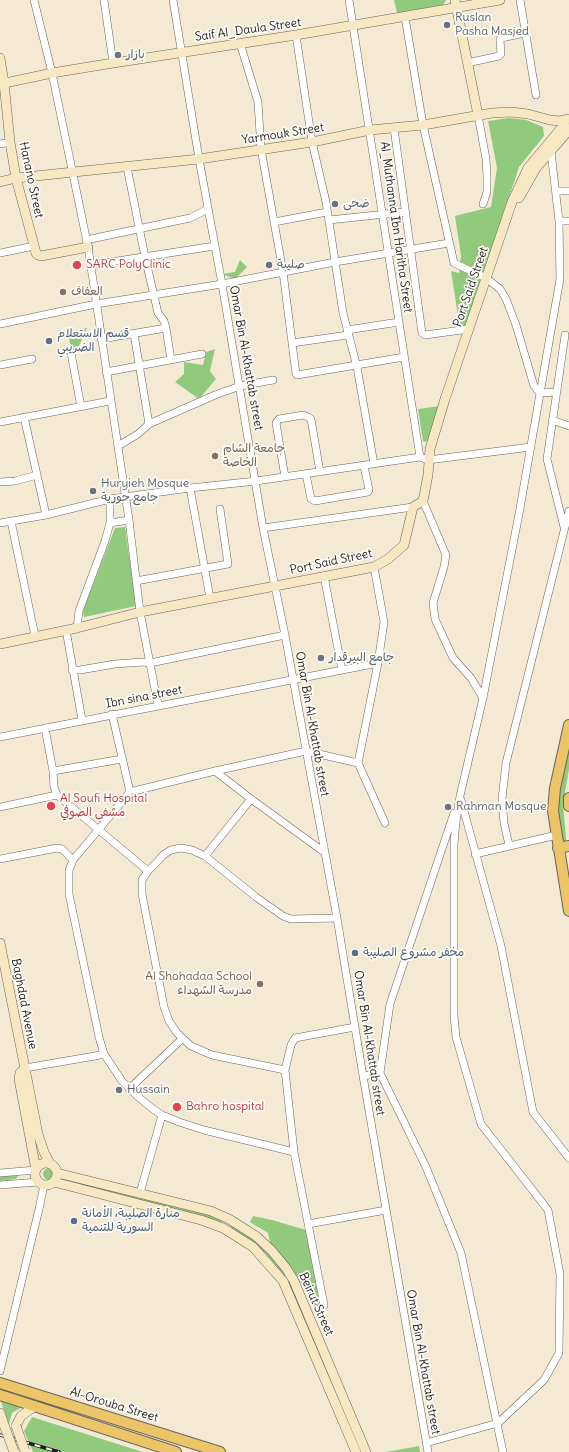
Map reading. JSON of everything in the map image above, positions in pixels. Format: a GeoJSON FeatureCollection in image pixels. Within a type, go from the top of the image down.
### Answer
{"type":"FeatureCollection","features":[{"type":"Feature","properties":{"kind":"main road","name":"Saif Al_Daula Street"},"geometry":{"type":"LineString","coordinates":[[2,84],[52,73],[354,26],[405,17],[456,4],[500,0]]}},
{"type":"Feature","properties":{"kind":"main road"},"geometry":{"type":"LineString","coordinates":[[456,4],[478,115]]}},
{"type":"Feature","properties":{"kind":"main road","name":"Hanano Street"},"geometry":{"type":"LineString","coordinates":[[0,58],[2,84],[16,178],[34,246]]}},
{"type":"Feature","properties":{"kind":"main road","name":"Yarmouk Street"},"geometry":{"type":"LineString","coordinates":[[0,182],[16,178],[199,159],[312,142],[370,130],[423,125],[478,115],[511,112],[528,114],[550,120],[560,121],[569,119]]}},
{"type":"Feature","properties":{"kind":"main road"},"geometry":{"type":"LineString","coordinates":[[509,212],[528,168],[569,119]]}},
{"type":"Feature","properties":{"kind":"main road","name":"Port Said Street"},"geometry":{"type":"LineString","coordinates":[[423,501],[428,475],[424,459],[430,449],[445,399],[509,212],[526,187],[536,168],[569,130]]}},
{"type":"Feature","properties":{"kind":"main road"},"geometry":{"type":"LineString","coordinates":[[34,246],[36,253],[41,256],[87,243]]}},
{"type":"Feature","properties":{"kind":"main road"},"geometry":{"type":"LineString","coordinates":[[413,507],[423,501]]}},
{"type":"Feature","properties":{"kind":"main road","name":"Port Said Street"},"geometry":{"type":"LineString","coordinates":[[0,644],[77,628],[140,612],[374,567],[388,559],[404,545],[413,507]]}},
{"type":"Feature","properties":{"kind":"main road"},"geometry":{"type":"LineString","coordinates":[[569,725],[554,788],[553,811],[569,911]]}},
{"type":"Feature","properties":{"kind":"main road"},"geometry":{"type":"LineString","coordinates":[[558,848],[569,846]]}},
{"type":"Feature","properties":{"kind":"main road","name":"Baghdad Avenue"},"geometry":{"type":"LineString","coordinates":[[0,943],[1,955],[40,1139],[50,1164]]}},
{"type":"Feature","properties":{"kind":"main road","name":"Baghdad Avenue"},"geometry":{"type":"LineString","coordinates":[[25,1068],[20,1073],[19,1079],[36,1170]]}},
{"type":"Feature","properties":{"kind":"main road"},"geometry":{"type":"LineString","coordinates":[[47,1163],[50,1164],[55,1168],[55,1177],[49,1185],[41,1183],[35,1176],[36,1170],[40,1165],[47,1163]]}},
{"type":"Feature","properties":{"kind":"main road","name":"Beirut Street"},"geometry":{"type":"LineString","coordinates":[[55,1177],[140,1193],[211,1211],[229,1219],[256,1236],[272,1251],[286,1268],[294,1281],[366,1452]]}},
{"type":"Feature","properties":{"kind":"main road","name":"Beirut Street"},"geometry":{"type":"LineString","coordinates":[[55,1177],[223,1228],[253,1247],[283,1281],[356,1452]]}},
{"type":"Feature","properties":{"kind":"main road"},"geometry":{"type":"LineString","coordinates":[[223,1228],[229,1219]]}},
{"type":"Feature","properties":{"kind":"main road","name":"Al-Orouba Street"},"geometry":{"type":"LineString","coordinates":[[0,1383],[220,1452]]}},
{"type":"Feature","properties":{"kind":"main road","name":"Al-Orouba Street"},"geometry":{"type":"LineString","coordinates":[[0,1395],[176,1452]]}},
{"type":"Feature","properties":{"kind":"main road"},"geometry":{"type":"LineString","coordinates":[[25,1452],[16,1426],[20,1416],[35,1406]]}},
{"type":"Feature","properties":{"kind":"main road"},"geometry":{"type":"LineString","coordinates":[[0,1413],[14,1452]]}},
{"type":"Feature","properties":{"kind":"street"},"geometry":{"type":"LineString","coordinates":[[34,0],[52,73],[91,265],[110,401],[126,497],[140,612],[158,705]]}},
{"type":"Feature","properties":{"kind":"street"},"geometry":{"type":"LineString","coordinates":[[104,0],[113,63]]}},
{"type":"Feature","properties":{"kind":"street","name":"Omar Bin Al-Khattab street"},"geometry":{"type":"LineString","coordinates":[[173,0],[263,528],[285,636],[337,918],[428,1452]]}},
{"type":"Feature","properties":{"kind":"street","name":"Al_Muthanna Ibn Haritha Street"},"geometry":{"type":"LineString","coordinates":[[349,0],[404,357],[424,459]]}},
{"type":"Feature","properties":{"kind":"street"},"geometry":{"type":"LineString","coordinates":[[520,0],[536,95]]}},
{"type":"Feature","properties":{"kind":"street"},"geometry":{"type":"LineString","coordinates":[[405,17],[423,125],[454,263],[486,278],[500,289],[506,299],[520,338],[533,383],[540,393]]}},
{"type":"Feature","properties":{"kind":"street"},"geometry":{"type":"LineString","coordinates":[[467,63],[499,56],[501,54],[501,38],[525,34]]}},
{"type":"Feature","properties":{"kind":"street"},"geometry":{"type":"LineString","coordinates":[[296,35],[312,142],[327,212],[343,313],[356,365],[374,464]]}},
{"type":"Feature","properties":{"kind":"street"},"geometry":{"type":"LineString","coordinates":[[240,43],[258,102],[261,150],[283,272],[297,375],[404,357]]}},
{"type":"Feature","properties":{"kind":"street"},"geometry":{"type":"LineString","coordinates":[[478,115],[488,176],[487,192],[483,204]]}},
{"type":"Feature","properties":{"kind":"street"},"geometry":{"type":"LineString","coordinates":[[394,128],[422,334],[425,336],[469,329]]}},
{"type":"Feature","properties":{"kind":"street"},"geometry":{"type":"LineString","coordinates":[[0,144],[10,142]]}},
{"type":"Feature","properties":{"kind":"street"},"geometry":{"type":"LineString","coordinates":[[503,1452],[461,1253],[426,1167],[380,1073],[390,1004],[460,796],[483,698],[520,514],[560,279],[559,221],[551,152]]}},
{"type":"Feature","properties":{"kind":"street"},"geometry":{"type":"LineString","coordinates":[[127,167],[145,257],[158,313],[164,321],[166,328],[171,360]]}},
{"type":"Feature","properties":{"kind":"street"},"geometry":{"type":"LineString","coordinates":[[556,191],[569,191]]}},
{"type":"Feature","properties":{"kind":"street"},"geometry":{"type":"LineString","coordinates":[[87,243],[139,229],[190,218],[208,209]]}},
{"type":"Feature","properties":{"kind":"street"},"geometry":{"type":"LineString","coordinates":[[274,222],[327,212]]}},
{"type":"Feature","properties":{"kind":"street"},"geometry":{"type":"LineString","coordinates":[[328,220],[405,212]]}},
{"type":"Feature","properties":{"kind":"street"},"geometry":{"type":"LineString","coordinates":[[559,221],[569,221]]}},
{"type":"Feature","properties":{"kind":"street"},"geometry":{"type":"LineString","coordinates":[[0,324],[96,304],[222,284],[389,252],[449,243]]}},
{"type":"Feature","properties":{"kind":"street"},"geometry":{"type":"LineString","coordinates":[[0,253],[34,246]]}},
{"type":"Feature","properties":{"kind":"street"},"geometry":{"type":"LineString","coordinates":[[91,265],[215,246]]}},
{"type":"Feature","properties":{"kind":"street"},"geometry":{"type":"LineString","coordinates":[[292,343],[399,322]]}},
{"type":"Feature","properties":{"kind":"street"},"geometry":{"type":"LineString","coordinates":[[101,339],[166,328]]}},
{"type":"Feature","properties":{"kind":"street"},"geometry":{"type":"LineString","coordinates":[[509,846],[502,805],[506,763],[566,540],[565,529],[546,459],[556,392],[567,336],[550,332]]}},
{"type":"Feature","properties":{"kind":"street"},"geometry":{"type":"LineString","coordinates":[[134,334],[149,424]]}},
{"type":"Feature","properties":{"kind":"street"},"geometry":{"type":"LineString","coordinates":[[71,353],[81,406]]}},
{"type":"Feature","properties":{"kind":"street"},"geometry":{"type":"LineString","coordinates":[[106,372],[202,354]]}},
{"type":"Feature","properties":{"kind":"street"},"geometry":{"type":"LineString","coordinates":[[0,365],[32,359]]}},
{"type":"Feature","properties":{"kind":"street"},"geometry":{"type":"LineString","coordinates":[[118,446],[138,434],[149,424],[215,395],[240,386],[273,380]]}},
{"type":"Feature","properties":{"kind":"street"},"geometry":{"type":"LineString","coordinates":[[540,393],[556,392]]}},
{"type":"Feature","properties":{"kind":"street"},"geometry":{"type":"LineString","coordinates":[[0,422],[110,401]]}},
{"type":"Feature","properties":{"kind":"street"},"geometry":{"type":"LineString","coordinates":[[286,477],[276,423],[279,419],[303,415],[308,416],[311,420],[320,472]]}},
{"type":"Feature","properties":{"kind":"street"},"geometry":{"type":"LineString","coordinates":[[24,417],[46,515]]}},
{"type":"Feature","properties":{"kind":"street"},"geometry":{"type":"LineString","coordinates":[[552,420],[569,426]]}},
{"type":"Feature","properties":{"kind":"street"},"geometry":{"type":"LineString","coordinates":[[0,523],[46,515],[110,499],[256,481],[374,464],[531,447]]}},
{"type":"Feature","properties":{"kind":"street"},"geometry":{"type":"LineString","coordinates":[[306,474],[310,498],[315,501],[368,492],[369,490],[364,466]]}},
{"type":"Feature","properties":{"kind":"street"},"geometry":{"type":"LineString","coordinates":[[0,482],[15,481],[37,475]]}},
{"type":"Feature","properties":{"kind":"street"},"geometry":{"type":"LineString","coordinates":[[190,488],[210,598]]}},
{"type":"Feature","properties":{"kind":"street"},"geometry":{"type":"LineString","coordinates":[[77,628],[79,611],[105,541],[110,523],[110,499]]}},
{"type":"Feature","properties":{"kind":"street"},"geometry":{"type":"LineString","coordinates":[[423,501],[446,555],[444,567],[433,603],[435,619],[453,658],[470,678],[483,698]]}},
{"type":"Feature","properties":{"kind":"street"},"geometry":{"type":"LineString","coordinates":[[263,528],[413,507]]}},
{"type":"Feature","properties":{"kind":"street"},"geometry":{"type":"LineString","coordinates":[[136,581],[228,563],[220,510]]}},
{"type":"Feature","properties":{"kind":"street"},"geometry":{"type":"LineString","coordinates":[[565,529],[569,511]]}},
{"type":"Feature","properties":{"kind":"street"},"geometry":{"type":"LineString","coordinates":[[110,523],[129,520]]}},
{"type":"Feature","properties":{"kind":"street"},"geometry":{"type":"LineString","coordinates":[[11,521],[35,636]]}},
{"type":"Feature","properties":{"kind":"street"},"geometry":{"type":"LineString","coordinates":[[374,567],[384,622],[378,663],[358,763],[385,823]]}},
{"type":"Feature","properties":{"kind":"street"},"geometry":{"type":"LineString","coordinates":[[324,576],[342,670]]}},
{"type":"Feature","properties":{"kind":"street"},"geometry":{"type":"LineString","coordinates":[[66,630],[82,720]]}},
{"type":"Feature","properties":{"kind":"street"},"geometry":{"type":"LineString","coordinates":[[72,670],[115,664],[150,662],[285,636]]}},
{"type":"Feature","properties":{"kind":"street","name":"Ibn sina street"},"geometry":{"type":"LineString","coordinates":[[0,737],[378,663]]}},
{"type":"Feature","properties":{"kind":"street"},"geometry":{"type":"LineString","coordinates":[[112,714],[130,792]]}},
{"type":"Feature","properties":{"kind":"street"},"geometry":{"type":"LineString","coordinates":[[44,728],[53,771],[54,787],[57,795],[148,871]]}},
{"type":"Feature","properties":{"kind":"street"},"geometry":{"type":"LineString","coordinates":[[294,1152],[204,1130],[179,1122],[162,1115],[129,1089],[104,1054],[99,1037],[69,894],[70,870],[73,860],[99,830],[125,796],[130,792],[306,751],[358,763]]}},
{"type":"Feature","properties":{"kind":"street"},"geometry":{"type":"LineString","coordinates":[[53,771],[122,759]]}},
{"type":"Feature","properties":{"kind":"street"},"geometry":{"type":"LineString","coordinates":[[215,771],[324,852]]}},
{"type":"Feature","properties":{"kind":"street"},"geometry":{"type":"LineString","coordinates":[[0,807],[57,795]]}},
{"type":"Feature","properties":{"kind":"street"},"geometry":{"type":"LineString","coordinates":[[460,796],[501,946],[533,1112],[569,1158]]}},
{"type":"Feature","properties":{"kind":"street"},"geometry":{"type":"LineString","coordinates":[[426,1443],[498,1423],[544,1380],[559,1353],[560,1274],[548,1210],[481,1124],[456,1037],[454,1016],[454,844],[460,796]]}},
{"type":"Feature","properties":{"kind":"street"},"geometry":{"type":"LineString","coordinates":[[205,856],[251,799]]}},
{"type":"Feature","properties":{"kind":"street"},"geometry":{"type":"LineString","coordinates":[[475,854],[556,836]]}},
{"type":"Feature","properties":{"kind":"street"},"geometry":{"type":"LineString","coordinates":[[0,859],[57,848],[62,849],[73,860]]}},
{"type":"Feature","properties":{"kind":"street"},"geometry":{"type":"LineString","coordinates":[[285,1070],[212,1055],[191,1046],[182,1039],[169,1021],[164,1007],[142,894],[142,880],[163,855],[171,850],[181,848],[192,850],[205,856],[256,897],[283,916],[291,919],[337,918]]}},
{"type":"Feature","properties":{"kind":"street"},"geometry":{"type":"LineString","coordinates":[[324,1305],[294,1152],[285,1070],[291,1045],[295,1038],[355,1027]]}},
{"type":"Feature","properties":{"kind":"street"},"geometry":{"type":"LineString","coordinates":[[129,1089],[182,1039]]}},
{"type":"Feature","properties":{"kind":"street"},"geometry":{"type":"LineString","coordinates":[[25,1068],[104,1054]]}},
{"type":"Feature","properties":{"kind":"street"},"geometry":{"type":"LineString","coordinates":[[363,1076],[380,1073]]}},
{"type":"Feature","properties":{"kind":"street"},"geometry":{"type":"LineString","coordinates":[[140,1193],[162,1115]]}},
{"type":"Feature","properties":{"kind":"street"},"geometry":{"type":"LineString","coordinates":[[0,1173],[36,1170]]}},
{"type":"Feature","properties":{"kind":"street"},"geometry":{"type":"LineString","coordinates":[[0,1185],[41,1183],[0,1371]]}},
{"type":"Feature","properties":{"kind":"street"},"geometry":{"type":"LineString","coordinates":[[308,1224],[386,1210]]}},
{"type":"Feature","properties":{"kind":"street"},"geometry":{"type":"LineString","coordinates":[[0,1343],[7,1340]]}},
{"type":"Feature","properties":{"kind":"green space"},"geometry":{"type":"Polygon","coordinates":[[[394,0],[446,0],[443,5],[397,13],[394,0]]]}},
{"type":"Feature","properties":{"kind":"green space"},"geometry":{"type":"Polygon","coordinates":[[[509,118],[526,120],[543,127],[544,136],[519,167],[466,327],[460,328],[451,271],[459,273],[461,256],[455,216],[491,207],[497,168],[488,121],[509,118]]]}},
{"type":"Feature","properties":{"kind":"green space"},"geometry":{"type":"Polygon","coordinates":[[[240,260],[247,267],[235,279],[222,274],[235,272],[240,260]]]}},
{"type":"Feature","properties":{"kind":"green space"},"geometry":{"type":"Polygon","coordinates":[[[87,328],[78,348],[71,349],[68,332],[87,328]]]}},
{"type":"Feature","properties":{"kind":"green space"},"geometry":{"type":"Polygon","coordinates":[[[215,349],[210,371],[216,379],[199,399],[175,382],[184,374],[184,362],[203,365],[206,352],[215,349]]]}},
{"type":"Feature","properties":{"kind":"green space"},"geometry":{"type":"Polygon","coordinates":[[[440,406],[429,439],[425,442],[423,441],[418,409],[440,406]]]}},
{"type":"Feature","properties":{"kind":"green space"},"geometry":{"type":"Polygon","coordinates":[[[125,527],[136,606],[84,617],[83,611],[115,528],[125,527]]]}},
{"type":"Feature","properties":{"kind":"green space"},"geometry":{"type":"Polygon","coordinates":[[[569,744],[569,769],[563,804],[566,838],[566,841],[564,842],[561,840],[558,816],[560,783],[569,744]]]}},
{"type":"Feature","properties":{"kind":"green space"},"geometry":{"type":"Polygon","coordinates":[[[47,1168],[51,1168],[55,1174],[51,1180],[47,1180],[43,1176],[43,1172],[47,1168]]]}},
{"type":"Feature","properties":{"kind":"green space"},"geometry":{"type":"Polygon","coordinates":[[[17,1174],[18,1176],[16,1179],[0,1181],[0,1175],[17,1174]]]}},
{"type":"Feature","properties":{"kind":"green space"},"geometry":{"type":"Polygon","coordinates":[[[76,1181],[203,1212],[222,1220],[222,1222],[76,1183],[76,1181]]]}},
{"type":"Feature","properties":{"kind":"green space"},"geometry":{"type":"Polygon","coordinates":[[[253,1216],[306,1230],[324,1305],[314,1308],[306,1288],[272,1251],[268,1233],[250,1222],[253,1216]]]}},
{"type":"Feature","properties":{"kind":"green space"},"geometry":{"type":"Polygon","coordinates":[[[232,1224],[270,1253],[289,1279],[363,1452],[359,1452],[288,1284],[277,1267],[265,1253],[231,1227],[232,1224]]]}},
{"type":"Feature","properties":{"kind":"green space"},"geometry":{"type":"Polygon","coordinates":[[[0,1399],[22,1407],[12,1413],[9,1424],[0,1399]]]}},
{"type":"Feature","properties":{"kind":"green space"},"geometry":{"type":"Polygon","coordinates":[[[32,1417],[143,1452],[33,1452],[24,1431],[32,1417]]]}},
{"type":"Feature","properties":{"kind":"green space"},"geometry":{"type":"Polygon","coordinates":[[[419,1446],[420,1452],[386,1452],[419,1446]]]}},
{"type":"Feature","properties":{"kind":"railway"},"geometry":{"type":"LineString","coordinates":[[0,1435],[59,1452]]}},
{"type":"Feature","properties":{"kind":"place","name":"Ruslan Pasha Masjed"},"geometry":{"type":"Point","coordinates":[447,25]}},
{"type":"Feature","properties":{"kind":"place","name":"بازار"},"geometry":{"type":"Point","coordinates":[118,55]}},
{"type":"Feature","properties":{"kind":"place","name":"ضحى"},"geometry":{"type":"Point","coordinates":[335,204]}},
{"type":"Feature","properties":{"kind":"place","name":"SARC PolyClinic"},"geometry":{"type":"Point","coordinates":[77,265]}},
{"type":"Feature","properties":{"kind":"place","name":"صليبة"},"geometry":{"type":"Point","coordinates":[269,265]}},
{"type":"Feature","properties":{"kind":"place","name":"العفاف"},"geometry":{"type":"Point","coordinates":[63,292]}},
{"type":"Feature","properties":{"kind":"place","name":"قسم الاستعلام الضريبي"},"geometry":{"type":"Point","coordinates":[49,341]}},
{"type":"Feature","properties":{"kind":"place","name":"جامعة الشام الخاصة"},"geometry":{"type":"Point","coordinates":[215,456]}},
{"type":"Feature","properties":{"kind":"place","name":"Huryieh Mosque جامع حورية"},"geometry":{"type":"Point","coordinates":[93,491]}},
{"type":"Feature","properties":{"kind":"place","name":"جامع البيرقدار"},"geometry":{"type":"Point","coordinates":[321,658]}},
{"type":"Feature","properties":{"kind":"place","name":"Al Soufi Hospital مشفى الصوفي"},"geometry":{"type":"Point","coordinates":[51,806]}},
{"type":"Feature","properties":{"kind":"place","name":"Rahman Mosque"},"geometry":{"type":"Point","coordinates":[448,807]}},
{"type":"Feature","properties":{"kind":"place","name":"مخفر مشروع الصليبة"},"geometry":{"type":"Point","coordinates":[355,953]}},
{"type":"Feature","properties":{"kind":"place","name":"Al Shohadaa School مدرسة الشهداء"},"geometry":{"type":"Point","coordinates":[260,984]}},
{"type":"Feature","properties":{"kind":"place","name":"Hussain"},"geometry":{"type":"Point","coordinates":[119,1090]}},
{"type":"Feature","properties":{"kind":"place","name":"Bahro hospital"},"geometry":{"type":"Point","coordinates":[177,1107]}},
{"type":"Feature","properties":{"kind":"place","name":"منارة الصليبة، الأمانة السورية للتنمية"},"geometry":{"type":"Point","coordinates":[74,1221]}}]}
